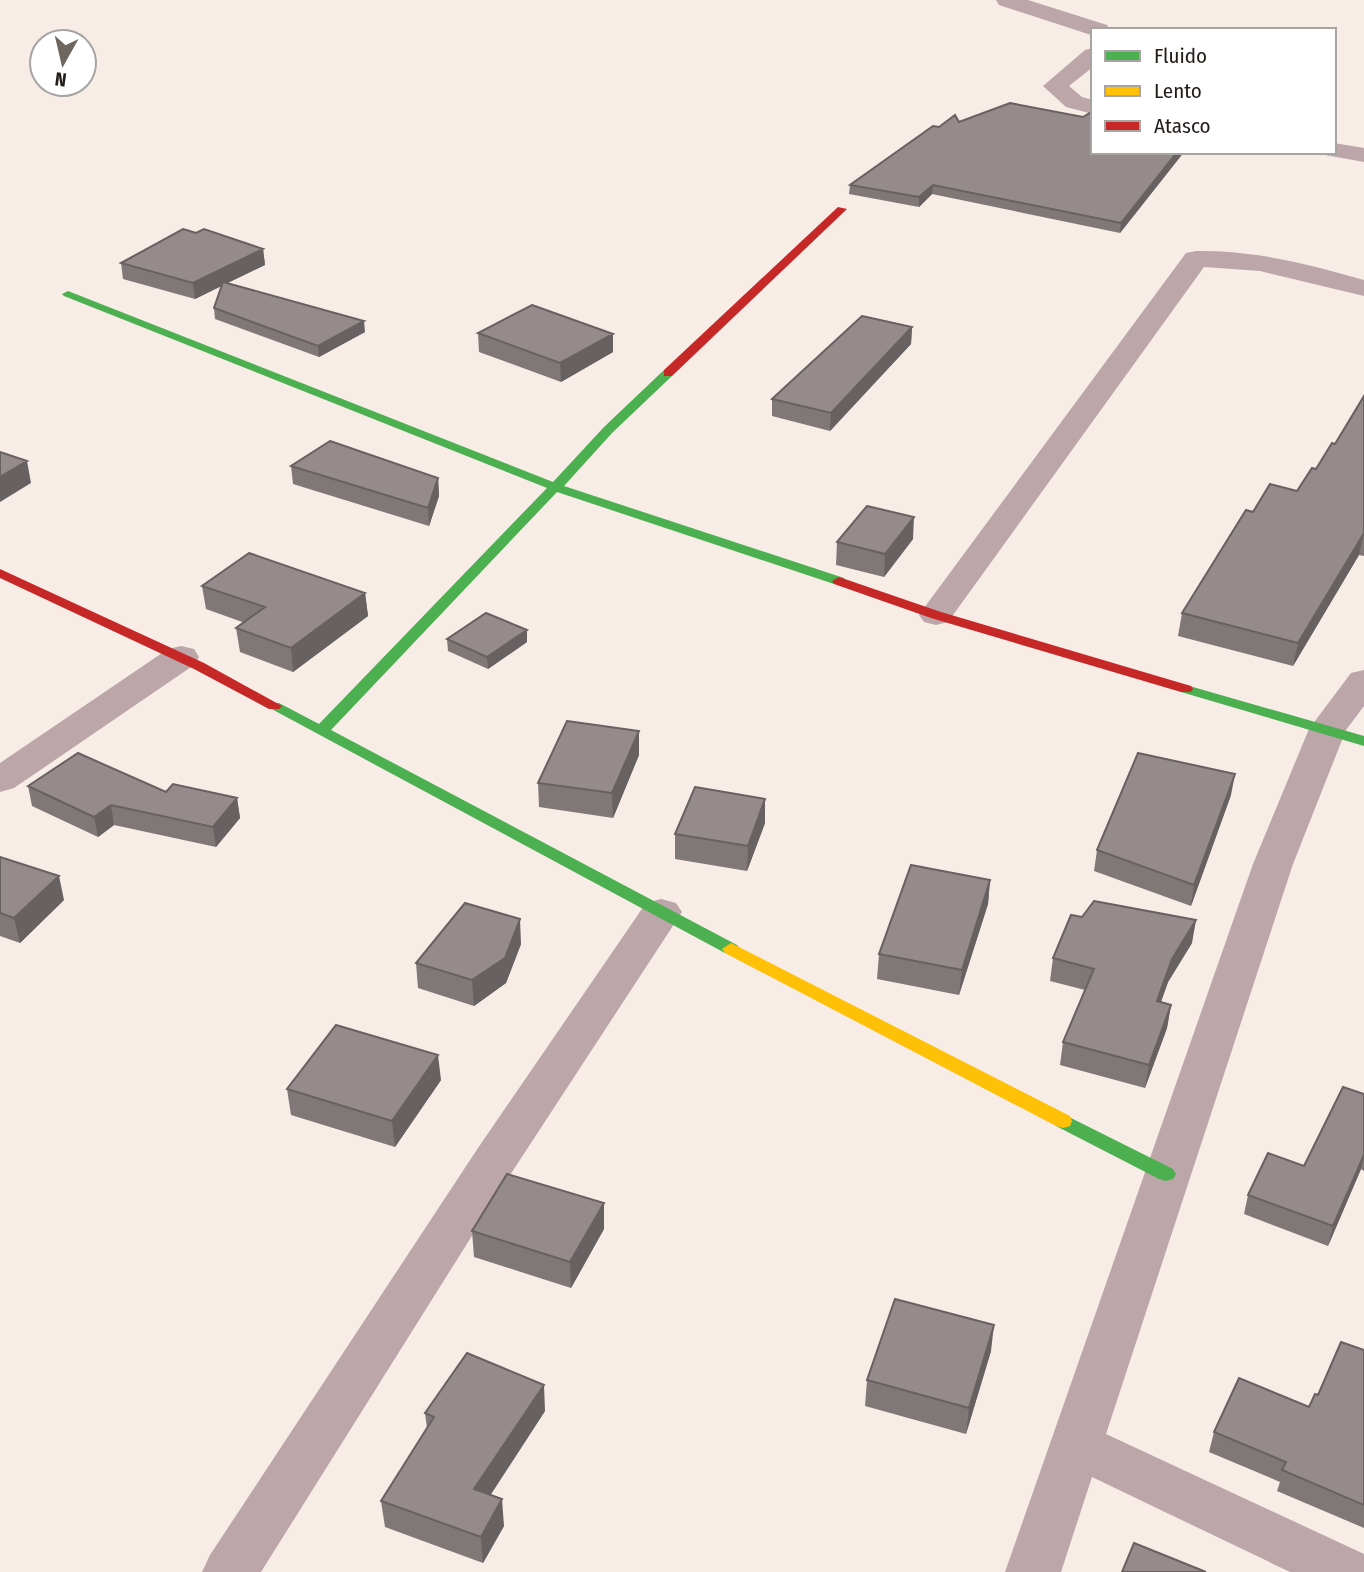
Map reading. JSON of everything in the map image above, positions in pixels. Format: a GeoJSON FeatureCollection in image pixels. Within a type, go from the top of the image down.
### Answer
{"type":"FeatureCollection","features":[{"type":"Feature","properties":{"kind":"street"},"geometry":{"type":"LineString","coordinates":[[1007,0],[1093,28]]}},
{"type":"Feature","properties":{"kind":"street"},"geometry":{"type":"LineString","coordinates":[[1091,57],[1055,86],[1074,102],[1091,106]]}},
{"type":"Feature","properties":{"kind":"street"},"geometry":{"type":"LineString","coordinates":[[1336,150],[1364,155]]}},
{"type":"Feature","properties":{"kind":"street"},"geometry":{"type":"LineString","coordinates":[[321,731],[608,430],[842,209]]}},
{"type":"Feature","properties":{"kind":"street"},"geometry":{"type":"LineString","coordinates":[[936,615],[1196,259],[1227,257],[1268,262],[1364,288]]}},
{"type":"Feature","properties":{"kind":"street"},"geometry":{"type":"LineString","coordinates":[[68,293],[555,487],[891,597],[936,615],[1346,735]]}},
{"type":"Feature","properties":{"kind":"street"},"geometry":{"type":"LineString","coordinates":[[0,573],[181,657],[661,912],[1166,1174]]}},
{"type":"Feature","properties":{"kind":"street"},"geometry":{"type":"LineString","coordinates":[[0,780],[181,657]]}},
{"type":"Feature","properties":{"kind":"street"},"geometry":{"type":"LineString","coordinates":[[1033,1572],[1273,864],[1346,735],[1364,681]]}},
{"type":"Feature","properties":{"kind":"street"},"geometry":{"type":"LineString","coordinates":[[230,1572],[495,1160],[661,912]]}},
{"type":"Feature","properties":{"kind":"street"},"geometry":{"type":"LineString","coordinates":[[1075,1444],[1345,1572]]}},
{"type":"Feature","properties":{"kind":"building"},"geometry":{"type":"Polygon","coordinates":[[[1010,103],[1083,117],[1091,112],[1091,154],[1175,154],[1121,223],[933,185],[919,197],[850,185],[933,126],[939,127],[955,115],[959,122],[1010,103]]]}},
{"type":"Feature","properties":{"kind":"building"},"geometry":{"type":"Polygon","coordinates":[[[183,229],[196,233],[204,229],[263,249],[193,283],[121,263],[183,229]]]}},
{"type":"Feature","properties":{"kind":"building"},"geometry":{"type":"Polygon","coordinates":[[[223,282],[364,321],[318,346],[214,308],[223,282]]]}},
{"type":"Feature","properties":{"kind":"building"},"geometry":{"type":"Polygon","coordinates":[[[532,305],[613,334],[560,363],[478,333],[532,305]]]}},
{"type":"Feature","properties":{"kind":"building"},"geometry":{"type":"Polygon","coordinates":[[[862,316],[912,327],[831,413],[772,399],[862,316]]]}},
{"type":"Feature","properties":{"kind":"building"},"geometry":{"type":"Polygon","coordinates":[[[1364,396],[1364,533],[1298,643],[1182,613],[1246,510],[1253,512],[1270,484],[1297,491],[1312,468],[1316,469],[1332,443],[1335,444],[1364,396]]]}},
{"type":"Feature","properties":{"kind":"building"},"geometry":{"type":"Polygon","coordinates":[[[330,441],[438,478],[428,508],[291,466],[330,441]]]}},
{"type":"Feature","properties":{"kind":"building"},"geometry":{"type":"Polygon","coordinates":[[[0,452],[27,461],[0,477],[0,452]]]}},
{"type":"Feature","properties":{"kind":"building"},"geometry":{"type":"Polygon","coordinates":[[[867,506],[914,517],[885,554],[837,542],[867,506]]]}},
{"type":"Feature","properties":{"kind":"building"},"geometry":{"type":"Polygon","coordinates":[[[249,553],[365,593],[291,648],[236,628],[265,607],[202,586],[249,553]]]}},
{"type":"Feature","properties":{"kind":"building"},"geometry":{"type":"Polygon","coordinates":[[[486,613],[527,630],[487,657],[447,639],[486,613]]]}},
{"type":"Feature","properties":{"kind":"building"},"geometry":{"type":"Polygon","coordinates":[[[567,721],[639,731],[612,793],[538,783],[567,721]]]}},
{"type":"Feature","properties":{"kind":"building"},"geometry":{"type":"Polygon","coordinates":[[[78,753],[166,792],[173,784],[237,798],[213,827],[111,805],[94,817],[28,786],[78,753]]]}},
{"type":"Feature","properties":{"kind":"building"},"geometry":{"type":"Polygon","coordinates":[[[1138,753],[1235,774],[1194,885],[1097,850],[1138,753]]]}},
{"type":"Feature","properties":{"kind":"building"},"geometry":{"type":"Polygon","coordinates":[[[695,787],[765,799],[748,846],[675,834],[695,787]]]}},
{"type":"Feature","properties":{"kind":"building"},"geometry":{"type":"Polygon","coordinates":[[[0,857],[59,876],[14,918],[0,913],[0,857]]]}},
{"type":"Feature","properties":{"kind":"building"},"geometry":{"type":"Polygon","coordinates":[[[911,865],[990,880],[962,970],[879,954],[911,865]]]}},
{"type":"Feature","properties":{"kind":"building"},"geometry":{"type":"Polygon","coordinates":[[[1094,901],[1196,920],[1172,959],[1157,1001],[1171,1005],[1149,1065],[1063,1042],[1094,969],[1053,958],[1071,915],[1082,917],[1094,901]]]}},
{"type":"Feature","properties":{"kind":"building"},"geometry":{"type":"Polygon","coordinates":[[[465,903],[520,919],[505,958],[472,980],[416,963],[465,903]]]}},
{"type":"Feature","properties":{"kind":"building"},"geometry":{"type":"Polygon","coordinates":[[[336,1025],[438,1055],[392,1121],[287,1089],[336,1025]]]}},
{"type":"Feature","properties":{"kind":"building"},"geometry":{"type":"Polygon","coordinates":[[[1343,1087],[1364,1094],[1364,1155],[1333,1226],[1248,1195],[1268,1153],[1304,1166],[1343,1087]]]}},
{"type":"Feature","properties":{"kind":"building"},"geometry":{"type":"Polygon","coordinates":[[[507,1174],[604,1203],[570,1262],[472,1231],[507,1174]]]}},
{"type":"Feature","properties":{"kind":"building"},"geometry":{"type":"Polygon","coordinates":[[[895,1299],[994,1325],[969,1408],[867,1380],[895,1299]]]}},
{"type":"Feature","properties":{"kind":"building"},"geometry":{"type":"Polygon","coordinates":[[[1341,1342],[1364,1350],[1364,1505],[1282,1470],[1286,1462],[1214,1432],[1239,1378],[1309,1407],[1315,1394],[1318,1395],[1341,1342]]]}},
{"type":"Feature","properties":{"kind":"building"},"geometry":{"type":"Polygon","coordinates":[[[467,1353],[544,1385],[474,1489],[502,1499],[481,1537],[381,1501],[434,1417],[425,1413],[467,1353]]]}},
{"type":"Feature","properties":{"kind":"building"},"geometry":{"type":"Polygon","coordinates":[[[1134,1543],[1206,1572],[1122,1572],[1134,1543]]]}},
{"type":"Feature","properties":{"kind":"traffic: fast"},"geometry":{"type":"LineString","coordinates":[[68,294],[555,487],[608,430],[668,373]]}},
{"type":"Feature","properties":{"kind":"traffic: fast"},"geometry":{"type":"LineString","coordinates":[[321,731],[555,487],[839,581]]}},
{"type":"Feature","properties":{"kind":"traffic: fast"},"geometry":{"type":"LineString","coordinates":[[1186,689],[1364,741]]}},
{"type":"Feature","properties":{"kind":"traffic: fast"},"geometry":{"type":"LineString","coordinates":[[274,706],[731,949]]}},
{"type":"Feature","properties":{"kind":"traffic: fast"},"geometry":{"type":"LineString","coordinates":[[1063,1121],[1166,1174]]}},
{"type":"Feature","properties":{"kind":"traffic: slow"},"geometry":{"type":"LineString","coordinates":[[731,949],[1063,1121]]}},
{"type":"Feature","properties":{"kind":"traffic: jam"},"geometry":{"type":"LineString","coordinates":[[668,373],[842,209]]}},
{"type":"Feature","properties":{"kind":"traffic: jam"},"geometry":{"type":"LineString","coordinates":[[0,573],[199,666],[274,706]]}},
{"type":"Feature","properties":{"kind":"traffic: jam"},"geometry":{"type":"LineString","coordinates":[[839,581],[936,615],[1186,689]]}}]}
